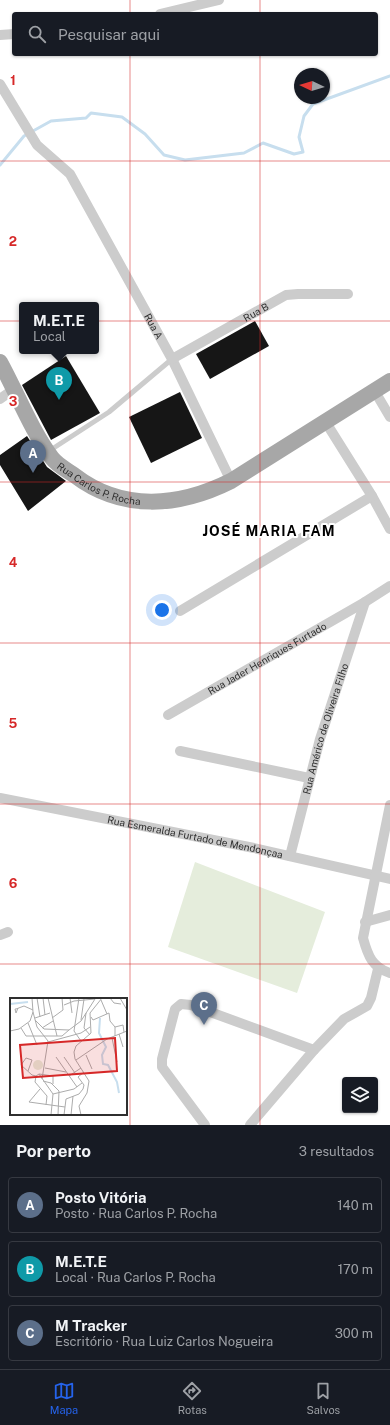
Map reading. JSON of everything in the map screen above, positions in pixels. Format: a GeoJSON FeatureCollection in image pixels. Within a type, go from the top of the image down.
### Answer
{"type":"FeatureCollection","features":[{"type":"Feature","properties":{"kind":"main road","name":"Rua Carlos P. Rocha"},"geometry":{"type":"LineString","coordinates":[[0,362],[53,460],[89,487],[127,499],[157,503],[185,500],[210,492],[231,481],[390,381]]}},
{"type":"Feature","properties":{"kind":"street"},"geometry":{"type":"LineString","coordinates":[[169,12],[220,0]]}},
{"type":"Feature","properties":{"kind":"street"},"geometry":{"type":"LineString","coordinates":[[0,35],[12,34]]}},
{"type":"Feature","properties":{"kind":"street","name":"Rua A"},"geometry":{"type":"LineString","coordinates":[[0,84],[37,145],[70,174],[172,360],[231,481]]}},
{"type":"Feature","properties":{"kind":"street","name":"Rua B"},"geometry":{"type":"LineString","coordinates":[[172,360],[286,295],[348,294]]}},
{"type":"Feature","properties":{"kind":"street"},"geometry":{"type":"LineString","coordinates":[[0,399],[14,389]]}},
{"type":"Feature","properties":{"kind":"street"},"geometry":{"type":"LineString","coordinates":[[374,390],[390,417]]}},
{"type":"Feature","properties":{"kind":"street"},"geometry":{"type":"LineString","coordinates":[[326,421],[372,496],[390,529]]}},
{"type":"Feature","properties":{"kind":"street"},"geometry":{"type":"LineString","coordinates":[[180,611],[372,496]]}},
{"type":"Feature","properties":{"kind":"street","name":"Rua Jader Henriques Furtado"},"geometry":{"type":"LineString","coordinates":[[168,715],[365,602],[390,586]]}},
{"type":"Feature","properties":{"kind":"street","name":"Rua Américo de Oliveira Filho"},"geometry":{"type":"LineString","coordinates":[[290,856],[309,778],[365,602]]}},
{"type":"Feature","properties":{"kind":"street"},"geometry":{"type":"LineString","coordinates":[[180,751],[309,778]]}},
{"type":"Feature","properties":{"kind":"street","name":"Rua Esmeralda Furtado de Mendonçaa"},"geometry":{"type":"LineString","coordinates":[[0,798],[290,856],[390,879]]}},
{"type":"Feature","properties":{"kind":"street"},"geometry":{"type":"LineString","coordinates":[[390,805],[365,922],[363,938],[367,953],[378,969],[390,973]]}},
{"type":"Feature","properties":{"kind":"street"},"geometry":{"type":"LineString","coordinates":[[365,922],[390,915]]}},
{"type":"Feature","properties":{"kind":"street"},"geometry":{"type":"LineString","coordinates":[[250,1125],[314,1050],[344,1019],[367,1006],[371,998],[378,969]]}},
{"type":"Feature","properties":{"kind":"street"},"geometry":{"type":"LineString","coordinates":[[205,1125],[162,1067],[162,1060],[175,1009],[181,1004],[190,1005],[314,1050]]}},
{"type":"Feature","properties":{"kind":"lane"},"geometry":{"type":"LineString","coordinates":[[48,451],[109,412],[172,360]]}},
{"type":"Feature","properties":{"kind":"green space"},"geometry":{"type":"Polygon","coordinates":[[[195,862],[325,912],[297,993],[168,947],[195,862]]]}},
{"type":"Feature","properties":{"kind":"building"},"geometry":{"type":"Polygon","coordinates":[[[255,321],[269,346],[210,379],[196,354],[255,321]]]}},
{"type":"Feature","properties":{"kind":"building"},"geometry":{"type":"Polygon","coordinates":[[[66,356],[100,413],[51,440],[22,385],[66,356]]]}},
{"type":"Feature","properties":{"kind":"building"},"geometry":{"type":"Polygon","coordinates":[[[180,392],[202,438],[151,463],[129,417],[180,392]]]}},
{"type":"Feature","properties":{"kind":"building"},"geometry":{"type":"Polygon","coordinates":[[[27,436],[47,467],[66,481],[28,511],[0,465],[0,455],[27,436]]]}},
{"type":"Feature","properties":{"kind":"waterway"},"geometry":{"type":"LineString","coordinates":[[0,165],[24,136],[51,121],[86,118],[91,113],[122,117],[145,134],[164,155],[185,160],[244,153],[263,143],[294,154],[303,152],[299,137],[304,116],[313,104],[390,76]]}},
{"type":"Feature","properties":{"kind":"place","name":"M.E.T.E"},"geometry":{"type":"Point","coordinates":[59,400]}},
{"type":"Feature","properties":{"kind":"place","name":"Posto Vitória"},"geometry":{"type":"Point","coordinates":[33,473]}},
{"type":"Feature","properties":{"kind":"place","name":"M Tracker"},"geometry":{"type":"Point","coordinates":[204,1025]}},
{"type":"Feature","properties":{"kind":"district","name":"JOSÉ MARIA FAM"},"geometry":{"type":"Point","coordinates":[269,531]}}]}
